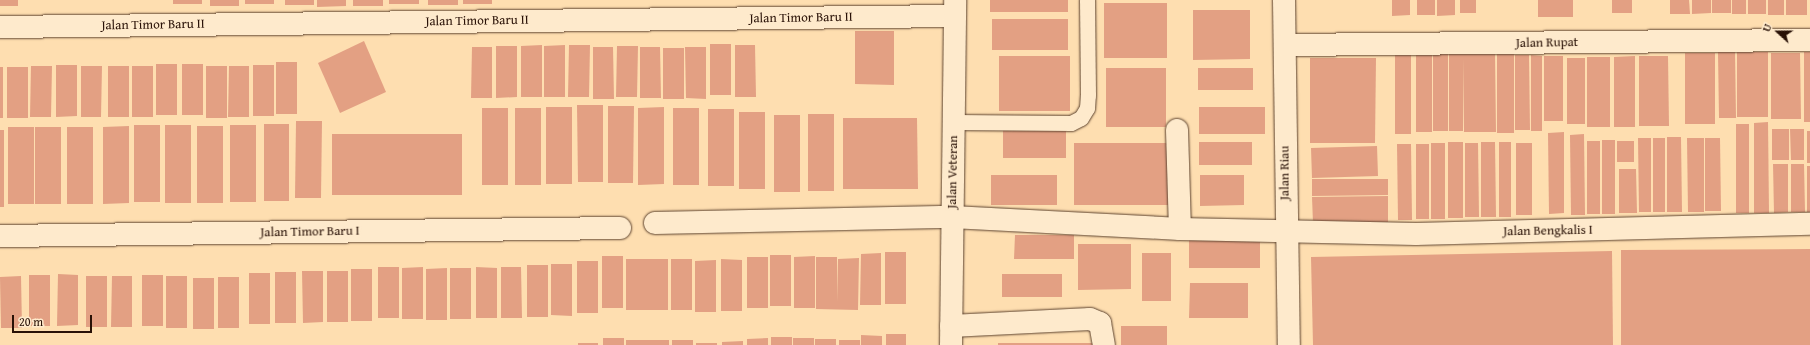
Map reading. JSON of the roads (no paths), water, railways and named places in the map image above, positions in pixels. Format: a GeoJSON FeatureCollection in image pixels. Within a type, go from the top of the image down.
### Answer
{"type":"FeatureCollection","features":[{"type":"Feature","properties":{"kind":"street","name":"Jalan Riau"},"geometry":{"type":"LineString","coordinates":[[1284,0],[1286,231],[1289,345]]}},
{"type":"Feature","properties":{"kind":"street","name":"Jalan Veteran"},"geometry":{"type":"LineString","coordinates":[[951,336],[955,8]]}},
{"type":"Feature","properties":{"kind":"street","name":"Jalan Timor Baru II"},"geometry":{"type":"LineString","coordinates":[[0,27],[955,8]]}},
{"type":"Feature","properties":{"kind":"street","name":"Jalan Rupat"},"geometry":{"type":"LineString","coordinates":[[1285,45],[1810,40]]}},
{"type":"Feature","properties":{"kind":"street"},"geometry":{"type":"LineString","coordinates":[[1177,130],[1180,229]]}},
{"type":"Feature","properties":{"kind":"street","name":"Jalan Bengkalis I"},"geometry":{"type":"LineString","coordinates":[[655,223],[952,217],[1180,229],[1416,234],[1810,224]]}},
{"type":"Feature","properties":{"kind":"street","name":"Jalan Timor Baru I"},"geometry":{"type":"LineString","coordinates":[[0,236],[620,228]]}},
{"type":"Feature","properties":{"kind":"street"},"geometry":{"type":"LineString","coordinates":[[951,336],[1090,319],[1100,323],[1104,345]]}},
{"type":"Feature","properties":{"kind":"lane"},"geometry":{"type":"LineString","coordinates":[[954,122],[1071,123],[1081,118],[1087,108],[1088,95],[1087,0]]}}]}
